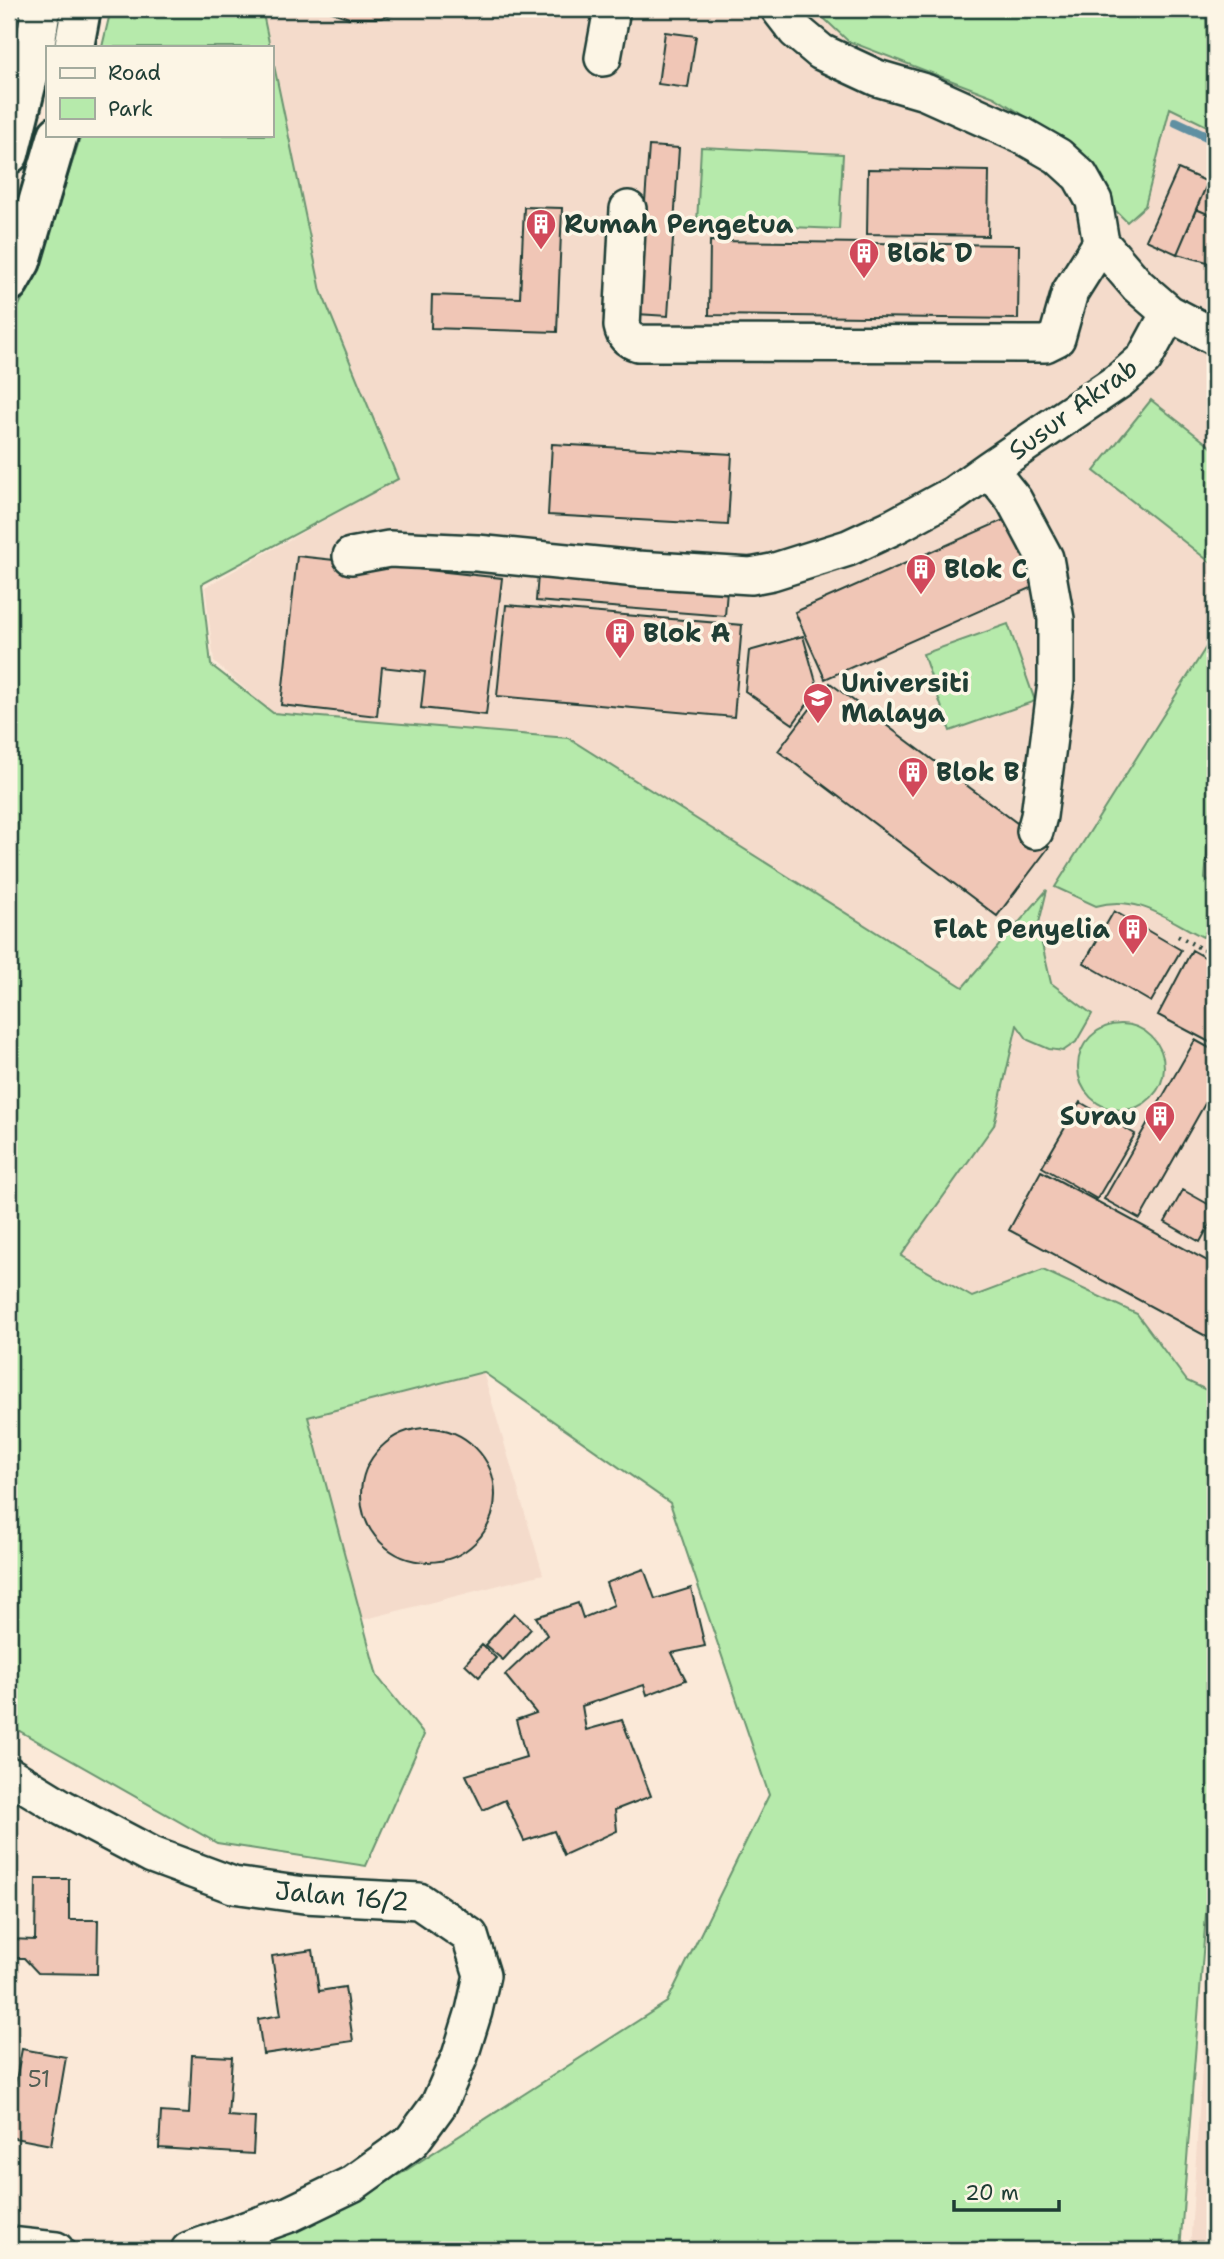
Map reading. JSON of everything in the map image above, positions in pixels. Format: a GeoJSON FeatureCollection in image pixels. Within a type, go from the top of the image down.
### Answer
{"type":"FeatureCollection","features":[{"type":"Feature","properties":{"kind":"main road"},"geometry":{"type":"LineString","coordinates":[[9,154],[41,9]]}},
{"type":"Feature","properties":{"kind":"main road"},"geometry":{"type":"LineString","coordinates":[[74,46],[80,9]]}},
{"type":"Feature","properties":{"kind":"main road"},"geometry":{"type":"LineString","coordinates":[[9,282],[21,261],[58,136]]}},
{"type":"Feature","properties":{"kind":"street"},"geometry":{"type":"LineString","coordinates":[[603,58],[612,9]]}},
{"type":"Feature","properties":{"kind":"street"},"geometry":{"type":"LineString","coordinates":[[779,9],[796,31],[821,52],[877,78],[925,92],[1023,136],[1058,156],[1080,176],[1094,201],[1101,243],[1138,286],[1169,313],[1215,337]]}},
{"type":"Feature","properties":{"kind":"street"},"geometry":{"type":"LineString","coordinates":[[628,209],[622,326],[624,335],[638,343],[1045,344],[1057,338],[1070,292],[1101,243]]}},
{"type":"Feature","properties":{"kind":"street","name":"Susur Akrab"},"geometry":{"type":"LineString","coordinates":[[1035,831],[1056,683],[1056,620],[1045,558],[1014,500],[989,469],[1120,380],[1144,359],[1169,313]]}},
{"type":"Feature","properties":{"kind":"street"},"geometry":{"type":"LineString","coordinates":[[351,556],[388,549],[477,553],[637,569],[751,576],[848,548],[954,494],[989,469]]}},
{"type":"Feature","properties":{"kind":"street","name":"Jalan 16/2"},"geometry":{"type":"LineString","coordinates":[[9,1775],[63,1808],[152,1855],[233,1885],[304,1895],[419,1901],[470,1936],[482,1975],[474,2011],[460,2056],[439,2104],[412,2141],[340,2190],[290,2214],[189,2250]]}},
{"type":"Feature","properties":{"kind":"street"},"geometry":{"type":"LineString","coordinates":[[9,2245],[56,2250]]}},
{"type":"Feature","properties":{"kind":"path"},"geometry":{"type":"LineString","coordinates":[[1178,936],[1212,954],[1215,945]]}},
{"type":"Feature","properties":{"kind":"shaded area","name":"Universiti Malaya"},"geometry":{"type":"Polygon","coordinates":[[[262,9],[814,9],[848,41],[994,97],[1044,128],[1145,206],[1170,107],[1215,130],[1215,1423],[972,1297],[901,1256],[994,1125],[1046,891],[964,987],[568,738],[273,713],[214,662],[205,587],[398,479],[321,291],[273,62],[273,46],[270,46],[262,9]]]}},
{"type":"Feature","properties":{"kind":"shaded area"},"geometry":{"type":"Polygon","coordinates":[[[483,1372],[543,1574],[362,1620],[308,1416],[483,1372]]]}},
{"type":"Feature","properties":{"kind":"shaded area"},"geometry":{"type":"Polygon","coordinates":[[[1215,1867],[1215,2250],[1190,2250],[1215,1867]]]}},
{"type":"Feature","properties":{"kind":"green space"},"geometry":{"type":"Polygon","coordinates":[[[111,9],[262,9],[270,46],[102,46],[111,9]]]}},
{"type":"Feature","properties":{"kind":"green space"},"geometry":{"type":"Polygon","coordinates":[[[814,9],[1206,9],[1207,38],[1215,61],[1215,130],[1170,108],[1145,206],[1127,222],[1107,202],[1083,159],[1044,128],[994,97],[848,41],[814,9]]]}},
{"type":"Feature","properties":{"kind":"green space"},"geometry":{"type":"Polygon","coordinates":[[[273,61],[321,291],[398,479],[202,584],[211,665],[273,713],[568,738],[963,987],[1047,890],[1038,927],[1051,983],[1092,1014],[1076,1042],[1063,1051],[1049,1049],[1028,1040],[1017,1025],[994,1125],[901,1256],[972,1297],[1043,1270],[1137,1314],[1187,1381],[1215,1394],[1215,1797],[1180,2250],[214,2250],[400,2174],[667,2002],[769,1795],[670,1503],[483,1372],[308,1417],[377,1676],[424,1735],[366,1866],[217,1843],[9,1725],[9,325],[39,266],[81,136],[273,136],[273,61]]]}},
{"type":"Feature","properties":{"kind":"green space"},"geometry":{"type":"Polygon","coordinates":[[[701,147],[843,154],[839,229],[697,223],[701,147]]]}},
{"type":"Feature","properties":{"kind":"green space"},"geometry":{"type":"Polygon","coordinates":[[[1151,400],[1215,450],[1215,566],[1094,471],[1151,400]]]}},
{"type":"Feature","properties":{"kind":"green space"},"geometry":{"type":"Polygon","coordinates":[[[1008,624],[1035,701],[950,731],[923,654],[1008,624]]]}},
{"type":"Feature","properties":{"kind":"green space"},"geometry":{"type":"Polygon","coordinates":[[[1215,633],[1215,758],[1205,879],[1215,884],[1215,914],[1203,937],[1151,910],[1125,903],[1096,906],[1055,887],[1215,633]]]}},
{"type":"Feature","properties":{"kind":"green space"},"geometry":{"type":"Polygon","coordinates":[[[1121,1024],[1137,1028],[1151,1037],[1160,1051],[1164,1067],[1160,1083],[1151,1097],[1137,1106],[1121,1110],[1105,1106],[1091,1097],[1082,1083],[1078,1067],[1082,1051],[1091,1037],[1105,1028],[1121,1024]]]}},
{"type":"Feature","properties":{"kind":"building"},"geometry":{"type":"Polygon","coordinates":[[[324,9],[410,9],[381,18],[349,18],[324,9]]]}},
{"type":"Feature","properties":{"kind":"building"},"geometry":{"type":"Polygon","coordinates":[[[665,32],[696,36],[688,88],[658,84],[665,32]]]}},
{"type":"Feature","properties":{"kind":"building"},"geometry":{"type":"Polygon","coordinates":[[[649,146],[679,148],[668,316],[637,314],[649,146]]]}},
{"type":"Feature","properties":{"kind":"building"},"geometry":{"type":"Polygon","coordinates":[[[868,169],[989,171],[988,236],[867,234],[868,169]]]}},
{"type":"Feature","properties":{"kind":"building"},"geometry":{"type":"Polygon","coordinates":[[[1178,169],[1208,182],[1177,254],[1146,240],[1178,169]]]}},
{"type":"Feature","properties":{"kind":"building"},"geometry":{"type":"Polygon","coordinates":[[[1208,182],[1215,185],[1215,217],[1196,209],[1208,182]]]}},
{"type":"Feature","properties":{"kind":"building","name":"Rumah Pengetua"},"geometry":{"type":"Polygon","coordinates":[[[524,207],[562,208],[557,332],[431,328],[432,295],[520,298],[524,207]]]}},
{"type":"Feature","properties":{"kind":"building"},"geometry":{"type":"Polygon","coordinates":[[[1196,209],[1215,217],[1215,264],[1177,254],[1196,209]]]}},
{"type":"Feature","properties":{"kind":"building","name":"Blok D"},"geometry":{"type":"Polygon","coordinates":[[[710,241],[1019,245],[1018,319],[709,315],[710,241]]]}},
{"type":"Feature","properties":{"kind":"building"},"geometry":{"type":"Polygon","coordinates":[[[552,444],[732,454],[728,525],[548,515],[552,444]]]}},
{"type":"Feature","properties":{"kind":"building","name":"Blok C"},"geometry":{"type":"Polygon","coordinates":[[[1017,514],[1047,581],[825,679],[795,612],[1017,514]]]}},
{"type":"Feature","properties":{"kind":"building"},"geometry":{"type":"Polygon","coordinates":[[[297,556],[502,578],[486,715],[421,708],[425,672],[382,667],[377,716],[281,705],[297,556]]]}},
{"type":"Feature","properties":{"kind":"building"},"geometry":{"type":"Polygon","coordinates":[[[538,574],[727,590],[725,616],[536,601],[538,574]]]}},
{"type":"Feature","properties":{"kind":"building","name":"Blok A"},"geometry":{"type":"Polygon","coordinates":[[[506,605],[742,625],[734,717],[497,696],[506,605]]]}},
{"type":"Feature","properties":{"kind":"building"},"geometry":{"type":"Polygon","coordinates":[[[803,636],[818,689],[793,724],[745,691],[749,651],[803,636]]]}},
{"type":"Feature","properties":{"kind":"building","name":"Blok B"},"geometry":{"type":"Polygon","coordinates":[[[830,683],[1049,847],[997,916],[778,751],[830,683]]]}},
{"type":"Feature","properties":{"kind":"building","name":"Flat Penyelia"},"geometry":{"type":"Polygon","coordinates":[[[1114,911],[1181,950],[1151,1002],[1084,963],[1114,911]]]}},
{"type":"Feature","properties":{"kind":"building"},"geometry":{"type":"Polygon","coordinates":[[[1192,950],[1215,963],[1215,1045],[1158,1015],[1192,950]]]}},
{"type":"Feature","properties":{"kind":"building","name":"Surau"},"geometry":{"type":"Polygon","coordinates":[[[1195,1040],[1215,1051],[1215,1086],[1140,1219],[1104,1199],[1195,1040]]]}},
{"type":"Feature","properties":{"kind":"building"},"geometry":{"type":"Polygon","coordinates":[[[1080,1102],[1135,1134],[1097,1199],[1042,1167],[1080,1102]]]}},
{"type":"Feature","properties":{"kind":"building"},"geometry":{"type":"Polygon","coordinates":[[[1041,1171],[1215,1265],[1215,1341],[1009,1230],[1041,1171]]]}},
{"type":"Feature","properties":{"kind":"building"},"geometry":{"type":"Polygon","coordinates":[[[1183,1190],[1215,1208],[1215,1215],[1200,1242],[1165,1222],[1183,1190]]]}},
{"type":"Feature","properties":{"kind":"building"},"geometry":{"type":"Polygon","coordinates":[[[428,1428],[454,1433],[475,1448],[490,1469],[495,1495],[490,1521],[475,1542],[454,1557],[428,1562],[402,1557],[381,1542],[366,1521],[361,1495],[366,1469],[381,1448],[402,1433],[428,1428]]]}},
{"type":"Feature","properties":{"kind":"building"},"geometry":{"type":"Polygon","coordinates":[[[644,1569],[655,1599],[691,1588],[705,1646],[672,1653],[686,1680],[647,1695],[644,1685],[582,1706],[586,1730],[622,1720],[651,1796],[615,1810],[617,1831],[564,1855],[554,1831],[524,1841],[505,1800],[483,1810],[466,1775],[526,1757],[516,1720],[536,1713],[505,1675],[547,1635],[536,1617],[578,1603],[583,1618],[614,1605],[606,1583],[644,1569]]]}},
{"type":"Feature","properties":{"kind":"building"},"geometry":{"type":"Polygon","coordinates":[[[514,1613],[531,1629],[503,1660],[485,1645],[514,1613]]]}},
{"type":"Feature","properties":{"kind":"building"},"geometry":{"type":"Polygon","coordinates":[[[482,1645],[496,1658],[479,1677],[465,1664],[482,1645]]]}},
{"type":"Feature","properties":{"kind":"building"},"geometry":{"type":"Polygon","coordinates":[[[36,1879],[69,1879],[69,1920],[98,1920],[97,1974],[38,1973],[24,1958],[10,1958],[10,1939],[35,1940],[36,1879]]]}},
{"type":"Feature","properties":{"kind":"building"},"geometry":{"type":"Polygon","coordinates":[[[313,1950],[319,1991],[345,1987],[353,2041],[263,2054],[258,2019],[281,2015],[272,1956],[313,1950]]]}},
{"type":"Feature","properties":{"kind":"building"},"geometry":{"type":"Polygon","coordinates":[[[22,2049],[66,2057],[51,2145],[9,2137],[9,2101],[12,2101],[22,2049]]]}},
{"type":"Feature","properties":{"kind":"building"},"geometry":{"type":"Polygon","coordinates":[[[192,2055],[232,2057],[228,2116],[255,2118],[253,2154],[159,2148],[161,2112],[189,2114],[192,2055]]]}},
{"type":"Feature","properties":{"kind":"waterway"},"geometry":{"type":"LineString","coordinates":[[1176,122],[1215,140]]}},
{"type":"Feature","properties":{"kind":"place","name":"Rumah Pengetua"},"geometry":{"type":"Point","coordinates":[541,251]}},
{"type":"Feature","properties":{"kind":"place","name":"Blok D"},"geometry":{"type":"Point","coordinates":[864,280]}},
{"type":"Feature","properties":{"kind":"place","name":"Blok C"},"geometry":{"type":"Point","coordinates":[921,596]}},
{"type":"Feature","properties":{"kind":"place","name":"Blok A"},"geometry":{"type":"Point","coordinates":[620,660]}},
{"type":"Feature","properties":{"kind":"place","name":"Universiti Malaya"},"geometry":{"type":"Point","coordinates":[818,725]}},
{"type":"Feature","properties":{"kind":"place","name":"Blok B"},"geometry":{"type":"Point","coordinates":[913,799]}},
{"type":"Feature","properties":{"kind":"place","name":"Flat Penyelia"},"geometry":{"type":"Point","coordinates":[1133,956]}},
{"type":"Feature","properties":{"kind":"place","name":"Surau"},"geometry":{"type":"Point","coordinates":[1160,1143]}}]}
